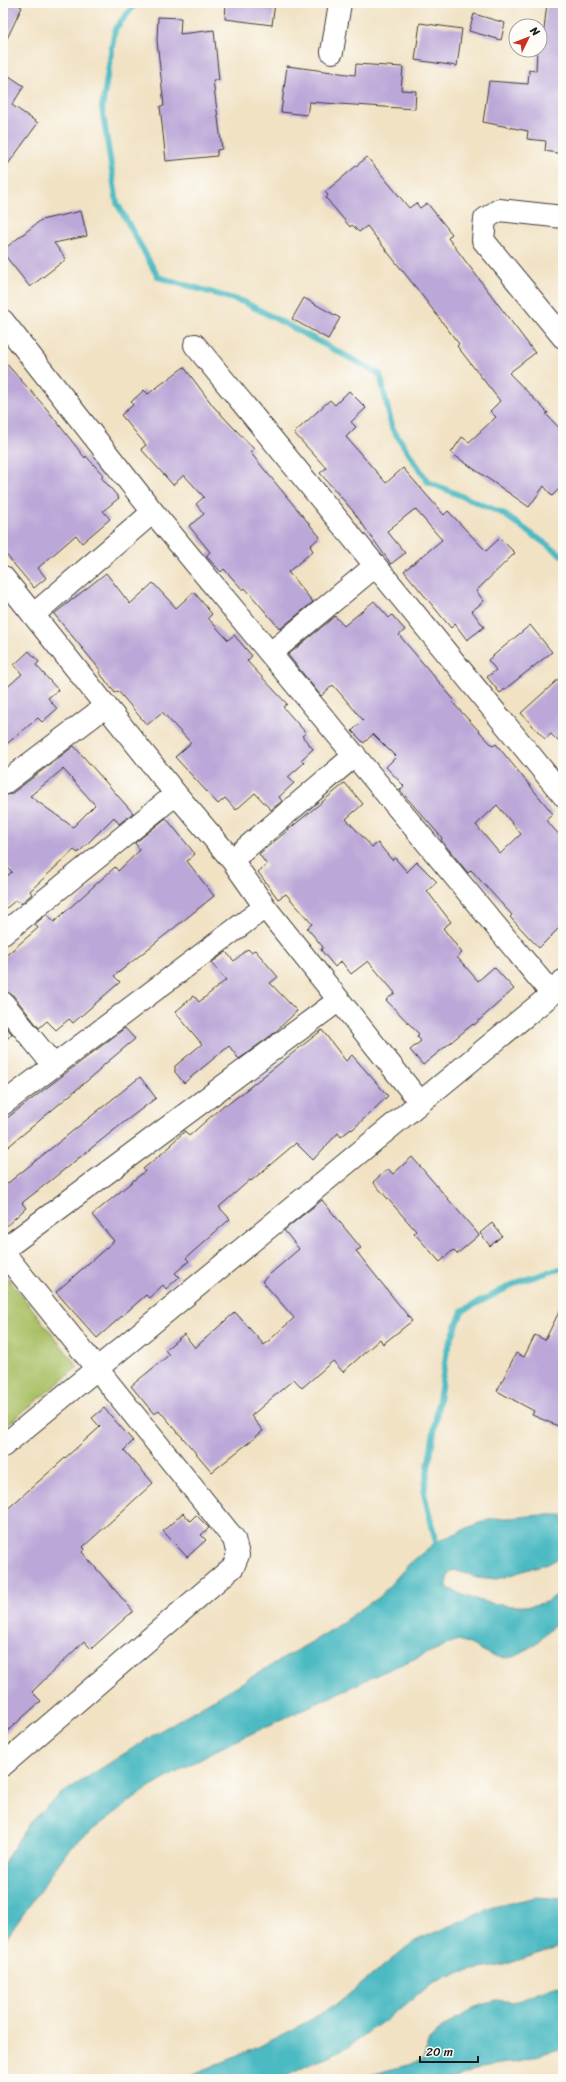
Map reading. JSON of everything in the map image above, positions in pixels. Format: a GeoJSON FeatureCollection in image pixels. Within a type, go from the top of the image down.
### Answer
{"type":"FeatureCollection","features":[{"type":"Feature","properties":{"kind":"street"},"geometry":{"type":"LineString","coordinates":[[332,52],[340,3]]}},
{"type":"Feature","properties":{"kind":"street"},"geometry":{"type":"LineString","coordinates":[[563,217],[499,210],[485,219],[483,240],[563,337]]}},
{"type":"Feature","properties":{"kind":"street"},"geometry":{"type":"LineString","coordinates":[[3,321],[153,512],[355,755],[558,988],[3,1446]]}},
{"type":"Feature","properties":{"kind":"street"},"geometry":{"type":"LineString","coordinates":[[195,345],[563,795]]}},
{"type":"Feature","properties":{"kind":"street"},"geometry":{"type":"LineString","coordinates":[[33,615],[153,512]]}},
{"type":"Feature","properties":{"kind":"street"},"geometry":{"type":"LineString","coordinates":[[271,653],[375,566]]}},
{"type":"Feature","properties":{"kind":"street"},"geometry":{"type":"LineString","coordinates":[[3,577],[176,794],[232,860],[265,907],[420,1102]]}},
{"type":"Feature","properties":{"kind":"street"},"geometry":{"type":"LineString","coordinates":[[3,784],[106,706]]}},
{"type":"Feature","properties":{"kind":"street"},"geometry":{"type":"LineString","coordinates":[[232,860],[355,755]]}},
{"type":"Feature","properties":{"kind":"street"},"geometry":{"type":"LineString","coordinates":[[3,934],[176,794]]}},
{"type":"Feature","properties":{"kind":"street"},"geometry":{"type":"LineString","coordinates":[[3,1104],[265,907]]}},
{"type":"Feature","properties":{"kind":"street"},"geometry":{"type":"LineString","coordinates":[[3,1765],[232,1567],[238,1555],[234,1540],[3,1251],[339,1000]]}},
{"type":"Feature","properties":{"kind":"street"},"geometry":{"type":"LineString","coordinates":[[3,1003],[54,1066]]}},
{"type":"Feature","properties":{"kind":"green space"},"geometry":{"type":"Polygon","coordinates":[[[3,1272],[78,1367],[3,1428],[3,1272]]]}},
{"type":"Feature","properties":{"kind":"water"},"geometry":{"type":"Polygon","coordinates":[[[541,1515],[563,1515],[563,1558],[498,1579],[477,1577],[454,1570],[448,1575],[447,1579],[447,1587],[457,1592],[482,1601],[511,1606],[525,1606],[548,1601],[563,1590],[563,1617],[532,1646],[514,1656],[505,1658],[495,1656],[468,1643],[458,1640],[381,1673],[210,1753],[146,1790],[71,1846],[3,1943],[3,1864],[30,1822],[58,1796],[158,1732],[325,1634],[380,1596],[409,1564],[436,1542],[486,1520],[541,1515]]]}},
{"type":"Feature","properties":{"kind":"water"},"geometry":{"type":"Polygon","coordinates":[[[536,1897],[563,1899],[563,1946],[503,1965],[457,1973],[432,1983],[405,2006],[347,2047],[280,2079],[181,2079],[250,2051],[300,2026],[337,2004],[413,1942],[493,1907],[536,1897]]]}},
{"type":"Feature","properties":{"kind":"water"},"geometry":{"type":"Polygon","coordinates":[[[563,1985],[563,2048],[519,2061],[481,2067],[454,2079],[354,2079],[419,2062],[424,2057],[430,2040],[436,2032],[473,2008],[496,2000],[512,2002],[524,1999],[537,1992],[563,1985]]]}},
{"type":"Feature","properties":{"kind":"building"},"geometry":{"type":"Polygon","coordinates":[[[3,3],[14,3],[22,7],[3,47],[3,3]]]}},
{"type":"Feature","properties":{"kind":"building"},"geometry":{"type":"Polygon","coordinates":[[[226,3],[275,3],[272,25],[225,19],[226,3]]]}},
{"type":"Feature","properties":{"kind":"building"},"geometry":{"type":"Polygon","coordinates":[[[547,3],[563,3],[563,154],[545,151],[546,141],[527,139],[528,131],[483,122],[489,81],[528,84],[529,70],[536,71],[537,58],[548,58],[548,18],[545,18],[547,3]]]}},
{"type":"Feature","properties":{"kind":"building"},"geometry":{"type":"Polygon","coordinates":[[[474,14],[505,23],[501,40],[469,31],[474,14]]]}},
{"type":"Feature","properties":{"kind":"building"},"geometry":{"type":"Polygon","coordinates":[[[158,17],[181,18],[180,34],[214,30],[219,80],[213,80],[222,149],[217,150],[217,156],[166,161],[160,106],[164,106],[157,40],[158,17]]]}},
{"type":"Feature","properties":{"kind":"building"},"geometry":{"type":"Polygon","coordinates":[[[420,23],[462,29],[457,66],[415,60],[420,23]]]}},
{"type":"Feature","properties":{"kind":"building"},"geometry":{"type":"Polygon","coordinates":[[[356,64],[403,67],[401,90],[416,91],[415,109],[309,102],[307,115],[281,112],[287,66],[355,75],[356,64]]]}},
{"type":"Feature","properties":{"kind":"building"},"geometry":{"type":"Polygon","coordinates":[[[3,72],[24,86],[12,105],[38,123],[3,171],[3,72]]]}},
{"type":"Feature","properties":{"kind":"building"},"geometry":{"type":"Polygon","coordinates":[[[367,157],[409,208],[416,203],[420,208],[427,203],[452,234],[448,238],[535,353],[509,373],[548,413],[546,414],[563,432],[563,485],[552,496],[544,486],[529,507],[451,453],[462,437],[469,442],[496,417],[490,411],[500,401],[457,346],[459,344],[367,226],[359,232],[352,225],[350,227],[326,198],[328,195],[325,192],[367,157]]]}},
{"type":"Feature","properties":{"kind":"building"},"geometry":{"type":"Polygon","coordinates":[[[81,211],[87,236],[54,243],[66,259],[30,287],[3,253],[3,250],[41,220],[81,211]]]}},
{"type":"Feature","properties":{"kind":"building"},"geometry":{"type":"Polygon","coordinates":[[[304,298],[340,318],[328,339],[292,319],[304,298]]]}},
{"type":"Feature","properties":{"kind":"building"},"geometry":{"type":"Polygon","coordinates":[[[3,360],[46,408],[85,458],[86,456],[103,475],[101,477],[119,498],[103,511],[110,519],[82,543],[76,535],[38,568],[46,578],[34,588],[3,551],[3,360]]]}},
{"type":"Feature","properties":{"kind":"building"},"geometry":{"type":"Polygon","coordinates":[[[184,367],[214,407],[254,449],[250,452],[320,537],[310,546],[313,551],[288,572],[313,602],[280,629],[245,588],[243,590],[224,569],[221,572],[206,556],[210,552],[189,526],[204,514],[196,504],[204,497],[184,475],[173,485],[141,449],[146,445],[121,415],[133,405],[131,402],[144,390],[148,394],[184,367]]]}},
{"type":"Feature","properties":{"kind":"building"},"geometry":{"type":"Polygon","coordinates":[[[349,391],[366,408],[351,422],[356,427],[346,437],[386,483],[403,468],[444,515],[448,511],[486,551],[500,538],[515,553],[476,591],[484,601],[472,611],[484,627],[467,640],[455,624],[451,628],[404,571],[442,540],[415,509],[387,531],[405,553],[391,564],[353,511],[320,473],[326,468],[294,433],[330,400],[335,405],[349,391]]]}},
{"type":"Feature","properties":{"kind":"building"},"geometry":{"type":"Polygon","coordinates":[[[106,573],[130,604],[153,583],[176,608],[194,592],[212,614],[208,618],[228,640],[234,635],[252,656],[247,661],[287,704],[283,707],[306,733],[302,736],[313,749],[301,760],[304,763],[288,777],[294,783],[279,797],[282,801],[271,810],[255,793],[236,810],[225,798],[218,804],[175,757],[191,743],[162,712],[147,725],[118,691],[115,693],[99,672],[101,671],[54,614],[106,573]]]}},
{"type":"Feature","properties":{"kind":"building"},"geometry":{"type":"Polygon","coordinates":[[[374,601],[389,618],[392,615],[405,630],[399,635],[455,701],[453,703],[493,746],[496,744],[553,814],[546,820],[563,839],[563,924],[539,948],[510,917],[512,915],[471,870],[468,873],[441,840],[442,838],[400,790],[404,786],[386,767],[396,757],[373,734],[364,743],[352,731],[363,720],[333,685],[321,696],[288,655],[335,616],[344,626],[374,601]],[[497,805],[476,825],[500,854],[521,834],[497,805]]]}},
{"type":"Feature","properties":{"kind":"building"},"geometry":{"type":"Polygon","coordinates":[[[530,625],[552,652],[500,693],[487,677],[496,670],[488,660],[530,625]]]}},
{"type":"Feature","properties":{"kind":"building"},"geometry":{"type":"Polygon","coordinates":[[[29,651],[39,662],[36,665],[58,690],[48,698],[57,709],[42,722],[38,718],[3,747],[3,691],[22,674],[14,665],[29,651]]]}},
{"type":"Feature","properties":{"kind":"building"},"geometry":{"type":"Polygon","coordinates":[[[563,675],[563,746],[551,734],[545,739],[521,713],[563,675]]]}},
{"type":"Feature","properties":{"kind":"building"},"geometry":{"type":"Polygon","coordinates":[[[74,746],[133,813],[119,824],[114,817],[78,853],[74,850],[30,891],[32,894],[20,904],[16,900],[3,911],[3,879],[12,872],[3,863],[3,796],[11,794],[74,746]],[[63,769],[30,796],[73,827],[95,805],[63,769]]]}},
{"type":"Feature","properties":{"kind":"building"},"geometry":{"type":"Polygon","coordinates":[[[345,783],[363,804],[346,819],[372,847],[378,843],[392,860],[395,858],[407,872],[417,862],[437,882],[427,891],[451,922],[443,928],[462,953],[457,957],[478,981],[494,967],[514,989],[474,1025],[473,1024],[423,1065],[410,1050],[421,1041],[417,1036],[419,1034],[386,1000],[395,993],[368,961],[351,974],[341,961],[335,967],[321,950],[323,947],[307,928],[312,924],[286,894],[278,899],[258,872],[267,865],[259,854],[345,783]]]}},
{"type":"Feature","properties":{"kind":"building"},"geometry":{"type":"Polygon","coordinates":[[[166,818],[195,854],[187,861],[214,896],[114,976],[120,982],[73,1023],[69,1019],[56,1030],[47,1021],[39,1028],[13,995],[3,991],[3,958],[38,928],[35,924],[47,914],[54,922],[115,867],[118,871],[140,850],[135,843],[166,818]]]}},
{"type":"Feature","properties":{"kind":"building"},"geometry":{"type":"Polygon","coordinates":[[[248,949],[251,952],[255,950],[278,977],[270,983],[297,1011],[273,1034],[239,1059],[229,1046],[184,1083],[175,1072],[175,1066],[202,1044],[175,1012],[194,996],[199,1002],[226,980],[211,963],[226,952],[234,961],[248,949]]]}},
{"type":"Feature","properties":{"kind":"building"},"geometry":{"type":"Polygon","coordinates":[[[3,1023],[12,1034],[3,1043],[3,1023]]]}},
{"type":"Feature","properties":{"kind":"building"},"geometry":{"type":"Polygon","coordinates":[[[125,1028],[135,1039],[3,1151],[3,1121],[125,1028]]]}},
{"type":"Feature","properties":{"kind":"building"},"geometry":{"type":"Polygon","coordinates":[[[322,1030],[346,1061],[352,1055],[388,1096],[352,1130],[351,1129],[341,1137],[338,1133],[313,1160],[296,1143],[251,1181],[250,1180],[219,1207],[230,1219],[186,1258],[189,1261],[175,1273],[179,1277],[166,1289],[163,1285],[149,1298],[146,1295],[97,1338],[56,1292],[114,1241],[92,1215],[145,1171],[143,1169],[172,1145],[171,1144],[185,1131],[189,1136],[225,1104],[227,1105],[322,1030]]]}},
{"type":"Feature","properties":{"kind":"building"},"geometry":{"type":"Polygon","coordinates":[[[140,1077],[156,1098],[22,1203],[26,1208],[3,1229],[3,1187],[140,1077]]]}},
{"type":"Feature","properties":{"kind":"building"},"geometry":{"type":"Polygon","coordinates":[[[412,1157],[479,1235],[457,1254],[453,1250],[440,1262],[414,1233],[416,1231],[373,1182],[388,1169],[393,1174],[412,1157]]]}},
{"type":"Feature","properties":{"kind":"building"},"geometry":{"type":"Polygon","coordinates":[[[322,1200],[361,1248],[356,1251],[412,1321],[383,1344],[380,1339],[343,1372],[333,1361],[302,1388],[294,1379],[251,1416],[263,1431],[212,1472],[159,1410],[154,1414],[131,1386],[169,1355],[165,1350],[184,1334],[195,1348],[235,1312],[264,1345],[294,1318],[262,1281],[299,1249],[284,1230],[322,1200]]]}},
{"type":"Feature","properties":{"kind":"building"},"geometry":{"type":"Polygon","coordinates":[[[492,1223],[502,1236],[490,1246],[480,1233],[492,1223]]]}},
{"type":"Feature","properties":{"kind":"building"},"geometry":{"type":"Polygon","coordinates":[[[563,1304],[563,1428],[532,1415],[534,1411],[497,1391],[516,1353],[524,1357],[535,1335],[545,1340],[563,1304]]]}},
{"type":"Feature","properties":{"kind":"building"},"geometry":{"type":"Polygon","coordinates":[[[104,1408],[133,1441],[124,1450],[153,1483],[83,1547],[85,1549],[82,1552],[133,1611],[91,1649],[84,1641],[32,1692],[41,1701],[3,1735],[3,1513],[100,1427],[92,1418],[104,1408]]]}},
{"type":"Feature","properties":{"kind":"building"},"geometry":{"type":"Polygon","coordinates":[[[183,1513],[190,1521],[196,1515],[209,1528],[201,1535],[206,1540],[187,1557],[163,1531],[183,1513]]]}},
{"type":"Feature","properties":{"kind":"waterway"},"geometry":{"type":"LineString","coordinates":[[136,3],[115,29],[102,108],[117,203],[158,277],[244,302],[380,374],[392,428],[428,482],[502,513],[563,556]]}},
{"type":"Feature","properties":{"kind":"waterway"},"geometry":{"type":"LineString","coordinates":[[442,1547],[436,1542],[424,1493],[447,1350],[462,1311],[518,1282],[563,1268]]}}]}
